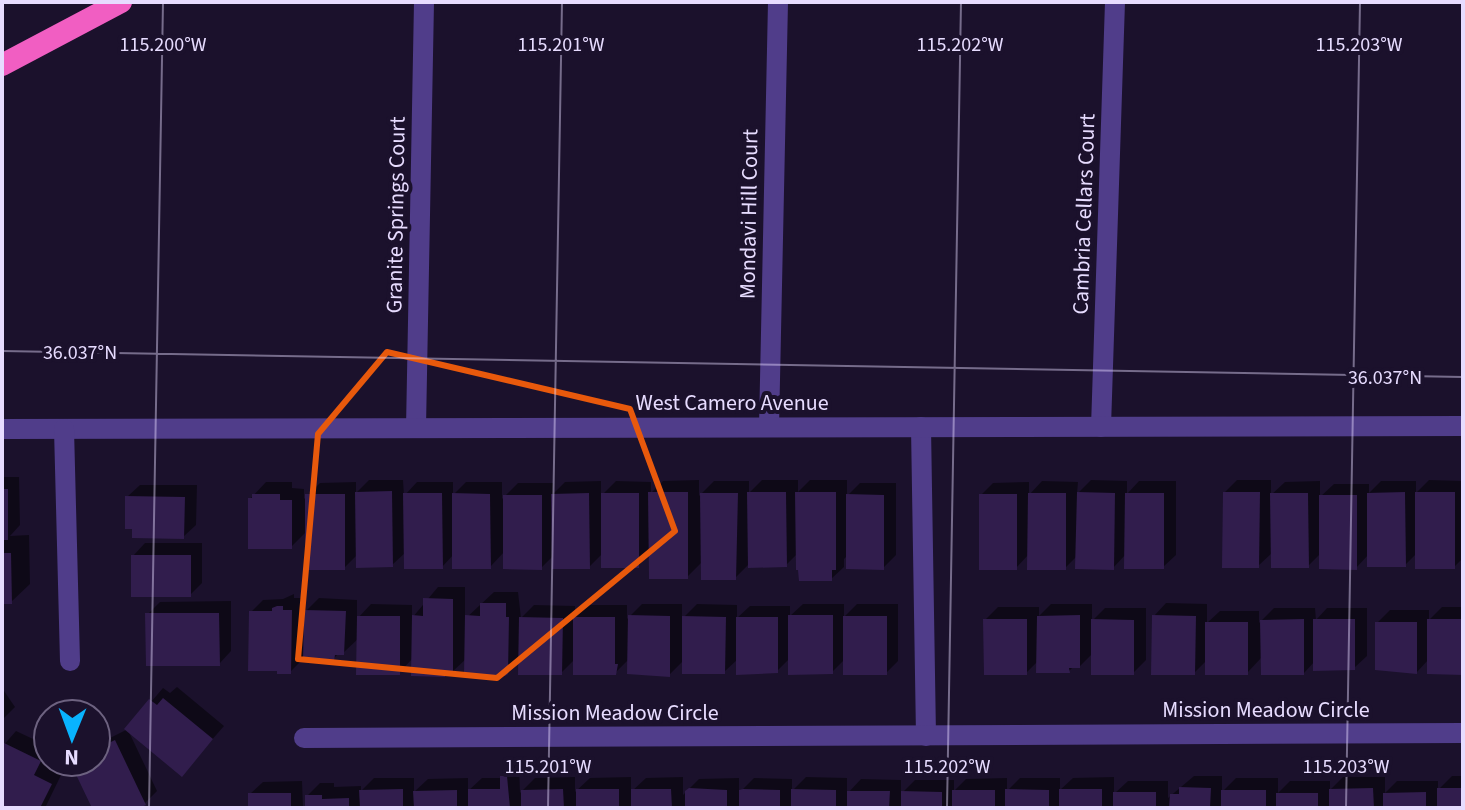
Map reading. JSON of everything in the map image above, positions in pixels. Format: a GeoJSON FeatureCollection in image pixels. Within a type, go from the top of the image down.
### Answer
{"type":"FeatureCollection","features":[{"type":"Feature","properties":{"kind":"highway"},"geometry":{"type":"LineString","coordinates":[[2,65],[121,2]]}},
{"type":"Feature","properties":{"kind":"street","name":"Granite Springs Court"},"geometry":{"type":"LineString","coordinates":[[416,428],[424,2]]}},
{"type":"Feature","properties":{"kind":"street","name":"Mondavi Hill Court"},"geometry":{"type":"LineString","coordinates":[[769,427],[778,2]]}},
{"type":"Feature","properties":{"kind":"street","name":"Cambria Cellars Court"},"geometry":{"type":"LineString","coordinates":[[1101,427],[1115,2]]}},
{"type":"Feature","properties":{"kind":"street","name":"West Camero Avenue"},"geometry":{"type":"LineString","coordinates":[[2,429],[1463,426]]}},
{"type":"Feature","properties":{"kind":"street"},"geometry":{"type":"LineString","coordinates":[[921,427],[926,736]]}},
{"type":"Feature","properties":{"kind":"street"},"geometry":{"type":"LineString","coordinates":[[64,429],[70,661]]}},
{"type":"Feature","properties":{"kind":"street","name":"Mission Meadow Circle"},"geometry":{"type":"LineString","coordinates":[[304,738],[1463,733]]}},
{"type":"Feature","properties":{"kind":"highlighted area"},"geometry":{"type":"Polygon","coordinates":[[[387,352],[630,409],[675,531],[497,678],[298,659],[318,434],[387,352]]]}},
{"type":"Feature","properties":{"kind":"building"},"geometry":{"type":"Polygon","coordinates":[[[2,489],[8,489],[8,540],[2,540],[2,489]]]}},
{"type":"Feature","properties":{"kind":"building"},"geometry":{"type":"Polygon","coordinates":[[[392,491],[393,567],[356,568],[355,492],[392,491]]]}},
{"type":"Feature","properties":{"kind":"building"},"geometry":{"type":"Polygon","coordinates":[[[648,492],[688,492],[688,579],[649,579],[648,492]]]}},
{"type":"Feature","properties":{"kind":"building"},"geometry":{"type":"Polygon","coordinates":[[[747,492],[786,492],[787,567],[748,568],[747,492]]]}},
{"type":"Feature","properties":{"kind":"building"},"geometry":{"type":"Polygon","coordinates":[[[795,492],[836,492],[836,570],[832,570],[832,581],[799,581],[796,570],[795,492]]]}},
{"type":"Feature","properties":{"kind":"building"},"geometry":{"type":"Polygon","coordinates":[[[1077,492],[1115,493],[1114,570],[1075,569],[1077,492]]]}},
{"type":"Feature","properties":{"kind":"building"},"geometry":{"type":"Polygon","coordinates":[[[1223,492],[1260,492],[1259,568],[1222,568],[1223,492]]]}},
{"type":"Feature","properties":{"kind":"building"},"geometry":{"type":"Polygon","coordinates":[[[1405,492],[1406,567],[1367,567],[1367,493],[1405,492]]]}},
{"type":"Feature","properties":{"kind":"building"},"geometry":{"type":"Polygon","coordinates":[[[1415,492],[1455,492],[1455,569],[1415,569],[1415,492]]]}},
{"type":"Feature","properties":{"kind":"building"},"geometry":{"type":"Polygon","coordinates":[[[403,493],[442,493],[443,569],[404,569],[403,493]]]}},
{"type":"Feature","properties":{"kind":"building"},"geometry":{"type":"Polygon","coordinates":[[[452,493],[490,494],[491,569],[452,569],[452,493]]]}},
{"type":"Feature","properties":{"kind":"building"},"geometry":{"type":"Polygon","coordinates":[[[589,493],[590,569],[552,569],[551,494],[589,493]]]}},
{"type":"Feature","properties":{"kind":"building"},"geometry":{"type":"Polygon","coordinates":[[[601,493],[639,493],[639,568],[601,568],[601,493]]]}},
{"type":"Feature","properties":{"kind":"building"},"geometry":{"type":"Polygon","coordinates":[[[700,493],[738,493],[736,580],[701,580],[700,493]]]}},
{"type":"Feature","properties":{"kind":"building"},"geometry":{"type":"Polygon","coordinates":[[[1028,493],[1066,493],[1066,570],[1027,570],[1028,493]]]}},
{"type":"Feature","properties":{"kind":"building"},"geometry":{"type":"Polygon","coordinates":[[[1125,493],[1164,493],[1164,569],[1124,569],[1125,493]]]}},
{"type":"Feature","properties":{"kind":"building"},"geometry":{"type":"Polygon","coordinates":[[[1270,493],[1308,493],[1309,568],[1271,568],[1270,493]]]}},
{"type":"Feature","properties":{"kind":"building"},"geometry":{"type":"Polygon","coordinates":[[[252,494],[280,494],[280,500],[292,500],[292,549],[248,549],[248,498],[252,498],[252,494]]]}},
{"type":"Feature","properties":{"kind":"building"},"geometry":{"type":"Polygon","coordinates":[[[305,494],[345,494],[345,570],[305,570],[305,494]]]}},
{"type":"Feature","properties":{"kind":"building"},"geometry":{"type":"Polygon","coordinates":[[[846,494],[884,495],[884,570],[846,569],[846,494]]]}},
{"type":"Feature","properties":{"kind":"building"},"geometry":{"type":"Polygon","coordinates":[[[979,494],[1017,494],[1017,570],[979,570],[979,494]]]}},
{"type":"Feature","properties":{"kind":"building"},"geometry":{"type":"Polygon","coordinates":[[[503,495],[542,495],[542,570],[503,569],[503,495]]]}},
{"type":"Feature","properties":{"kind":"building"},"geometry":{"type":"Polygon","coordinates":[[[1319,495],[1357,495],[1357,570],[1319,569],[1319,495]]]}},
{"type":"Feature","properties":{"kind":"building"},"geometry":{"type":"Polygon","coordinates":[[[125,496],[185,497],[184,539],[132,538],[132,529],[125,529],[125,496]]]}},
{"type":"Feature","properties":{"kind":"building"},"geometry":{"type":"Polygon","coordinates":[[[2,553],[11,553],[12,604],[2,604],[2,553]]]}},
{"type":"Feature","properties":{"kind":"building"},"geometry":{"type":"Polygon","coordinates":[[[131,555],[191,555],[191,597],[131,597],[131,555]]]}},
{"type":"Feature","properties":{"kind":"building"},"geometry":{"type":"Polygon","coordinates":[[[423,598],[453,599],[453,674],[445,674],[445,677],[411,676],[412,615],[423,616],[423,598]]]}},
{"type":"Feature","properties":{"kind":"building"},"geometry":{"type":"Polygon","coordinates":[[[480,603],[506,603],[506,617],[509,617],[508,674],[505,676],[464,675],[465,615],[480,616],[480,603]]]}},
{"type":"Feature","properties":{"kind":"building"},"geometry":{"type":"Polygon","coordinates":[[[277,606],[292,610],[291,674],[248,671],[249,611],[272,611],[277,606]]]}},
{"type":"Feature","properties":{"kind":"building"},"geometry":{"type":"Polygon","coordinates":[[[304,610],[346,611],[344,655],[335,655],[334,661],[303,660],[304,610]]]}},
{"type":"Feature","properties":{"kind":"building"},"geometry":{"type":"Polygon","coordinates":[[[145,613],[219,613],[220,666],[146,666],[145,613]]]}},
{"type":"Feature","properties":{"kind":"building"},"geometry":{"type":"Polygon","coordinates":[[[628,615],[670,616],[670,677],[627,674],[628,615]]]}},
{"type":"Feature","properties":{"kind":"building"},"geometry":{"type":"Polygon","coordinates":[[[788,615],[833,615],[833,674],[788,675],[788,615]]]}},
{"type":"Feature","properties":{"kind":"building"},"geometry":{"type":"Polygon","coordinates":[[[1080,615],[1080,668],[1069,668],[1070,673],[1036,673],[1037,616],[1080,615]]]}},
{"type":"Feature","properties":{"kind":"building"},"geometry":{"type":"Polygon","coordinates":[[[1152,615],[1196,616],[1195,675],[1151,675],[1152,615]]]}},
{"type":"Feature","properties":{"kind":"building"},"geometry":{"type":"Polygon","coordinates":[[[357,616],[400,616],[400,675],[356,675],[357,616]]]}},
{"type":"Feature","properties":{"kind":"building"},"geometry":{"type":"Polygon","coordinates":[[[682,616],[726,617],[725,674],[682,674],[682,616]]]}},
{"type":"Feature","properties":{"kind":"building"},"geometry":{"type":"Polygon","coordinates":[[[843,616],[887,616],[887,675],[843,675],[843,616]]]}},
{"type":"Feature","properties":{"kind":"building"},"geometry":{"type":"Polygon","coordinates":[[[519,617],[563,618],[562,675],[518,675],[519,617]]]}},
{"type":"Feature","properties":{"kind":"building"},"geometry":{"type":"Polygon","coordinates":[[[573,617],[615,617],[616,675],[573,675],[573,617]]]}},
{"type":"Feature","properties":{"kind":"building"},"geometry":{"type":"Polygon","coordinates":[[[736,617],[778,617],[778,673],[736,675],[736,617]]]}},
{"type":"Feature","properties":{"kind":"building"},"geometry":{"type":"Polygon","coordinates":[[[983,619],[1027,619],[1027,675],[984,675],[983,619]]]}},
{"type":"Feature","properties":{"kind":"building"},"geometry":{"type":"Polygon","coordinates":[[[1091,619],[1134,620],[1134,675],[1091,675],[1091,619]]]}},
{"type":"Feature","properties":{"kind":"building"},"geometry":{"type":"Polygon","coordinates":[[[1304,619],[1304,675],[1261,675],[1260,620],[1304,619]]]}},
{"type":"Feature","properties":{"kind":"building"},"geometry":{"type":"Polygon","coordinates":[[[1313,619],[1355,619],[1355,670],[1313,671],[1313,619]]]}},
{"type":"Feature","properties":{"kind":"building"},"geometry":{"type":"Polygon","coordinates":[[[1427,619],[1463,619],[1463,675],[1427,674],[1427,619]]]}},
{"type":"Feature","properties":{"kind":"building"},"geometry":{"type":"Polygon","coordinates":[[[1205,622],[1248,622],[1248,675],[1205,675],[1205,622]]]}},
{"type":"Feature","properties":{"kind":"building"},"geometry":{"type":"Polygon","coordinates":[[[1375,622],[1417,622],[1417,674],[1375,670],[1375,622]]]}},
{"type":"Feature","properties":{"kind":"building"},"geometry":{"type":"Polygon","coordinates":[[[163,698],[213,739],[182,777],[124,729],[149,699],[157,705],[163,698]]]}},
{"type":"Feature","properties":{"kind":"building"},"geometry":{"type":"Polygon","coordinates":[[[115,740],[146,805],[139,808],[92,808],[78,778],[112,778],[112,741],[115,740]]]}},
{"type":"Feature","properties":{"kind":"building"},"geometry":{"type":"Polygon","coordinates":[[[2,742],[32,757],[32,778],[52,784],[40,808],[2,808],[2,742]]]}},
{"type":"Feature","properties":{"kind":"building"},"geometry":{"type":"Polygon","coordinates":[[[500,776],[507,776],[510,808],[468,808],[468,789],[500,789],[500,776]]]}},
{"type":"Feature","properties":{"kind":"building"},"geometry":{"type":"Polygon","coordinates":[[[1179,787],[1211,788],[1210,808],[1169,808],[1170,794],[1179,794],[1179,787]]]}},
{"type":"Feature","properties":{"kind":"building"},"geometry":{"type":"Polygon","coordinates":[[[689,788],[727,790],[727,808],[685,808],[685,791],[689,788]]]}},
{"type":"Feature","properties":{"kind":"building"},"geometry":{"type":"Polygon","coordinates":[[[1373,788],[1374,808],[1329,808],[1329,789],[1373,788]]]}},
{"type":"Feature","properties":{"kind":"building"},"geometry":{"type":"Polygon","coordinates":[[[1437,788],[1463,788],[1463,808],[1437,808],[1437,788]]]}},
{"type":"Feature","properties":{"kind":"building"},"geometry":{"type":"Polygon","coordinates":[[[403,789],[403,808],[360,808],[359,790],[403,789]]]}},
{"type":"Feature","properties":{"kind":"building"},"geometry":{"type":"Polygon","coordinates":[[[563,789],[564,808],[521,808],[521,790],[563,789]]]}},
{"type":"Feature","properties":{"kind":"building"},"geometry":{"type":"Polygon","coordinates":[[[576,789],[619,789],[619,808],[576,808],[576,789]]]}},
{"type":"Feature","properties":{"kind":"building"},"geometry":{"type":"Polygon","coordinates":[[[631,789],[671,789],[672,808],[631,808],[631,789]]]}},
{"type":"Feature","properties":{"kind":"building"},"geometry":{"type":"Polygon","coordinates":[[[791,789],[836,790],[836,808],[791,808],[791,789]]]}},
{"type":"Feature","properties":{"kind":"building"},"geometry":{"type":"Polygon","coordinates":[[[1005,789],[1049,790],[1049,808],[1005,808],[1005,789]]]}},
{"type":"Feature","properties":{"kind":"building"},"geometry":{"type":"Polygon","coordinates":[[[1059,789],[1102,789],[1102,808],[1059,808],[1059,789]]]}},
{"type":"Feature","properties":{"kind":"building"},"geometry":{"type":"Polygon","coordinates":[[[457,790],[457,808],[414,808],[413,791],[457,790]]]}},
{"type":"Feature","properties":{"kind":"building"},"geometry":{"type":"Polygon","coordinates":[[[739,790],[780,790],[780,808],[739,808],[739,790]]]}},
{"type":"Feature","properties":{"kind":"building"},"geometry":{"type":"Polygon","coordinates":[[[952,790],[995,790],[995,808],[952,808],[952,790]]]}},
{"type":"Feature","properties":{"kind":"building"},"geometry":{"type":"Polygon","coordinates":[[[1221,790],[1266,790],[1266,808],[1221,808],[1221,790]]]}},
{"type":"Feature","properties":{"kind":"building"},"geometry":{"type":"Polygon","coordinates":[[[847,791],[890,791],[889,808],[847,808],[847,791]]]}},
{"type":"Feature","properties":{"kind":"building"},"geometry":{"type":"Polygon","coordinates":[[[901,791],[942,792],[942,808],[901,808],[901,791]]]}},
{"type":"Feature","properties":{"kind":"building"},"geometry":{"type":"Polygon","coordinates":[[[1113,792],[1156,792],[1156,808],[1113,808],[1113,792]]]}},
{"type":"Feature","properties":{"kind":"building"},"geometry":{"type":"Polygon","coordinates":[[[1426,792],[1426,808],[1383,808],[1383,793],[1426,792]]]}},
{"type":"Feature","properties":{"kind":"building"},"geometry":{"type":"Polygon","coordinates":[[[248,793],[291,793],[291,808],[248,808],[248,793]]]}},
{"type":"Feature","properties":{"kind":"building"},"geometry":{"type":"Polygon","coordinates":[[[1276,793],[1318,793],[1318,808],[1276,808],[1276,793]]]}},
{"type":"Feature","properties":{"kind":"building"},"geometry":{"type":"Polygon","coordinates":[[[305,795],[322,795],[322,799],[349,798],[349,808],[305,808],[305,795]]]}}]}
